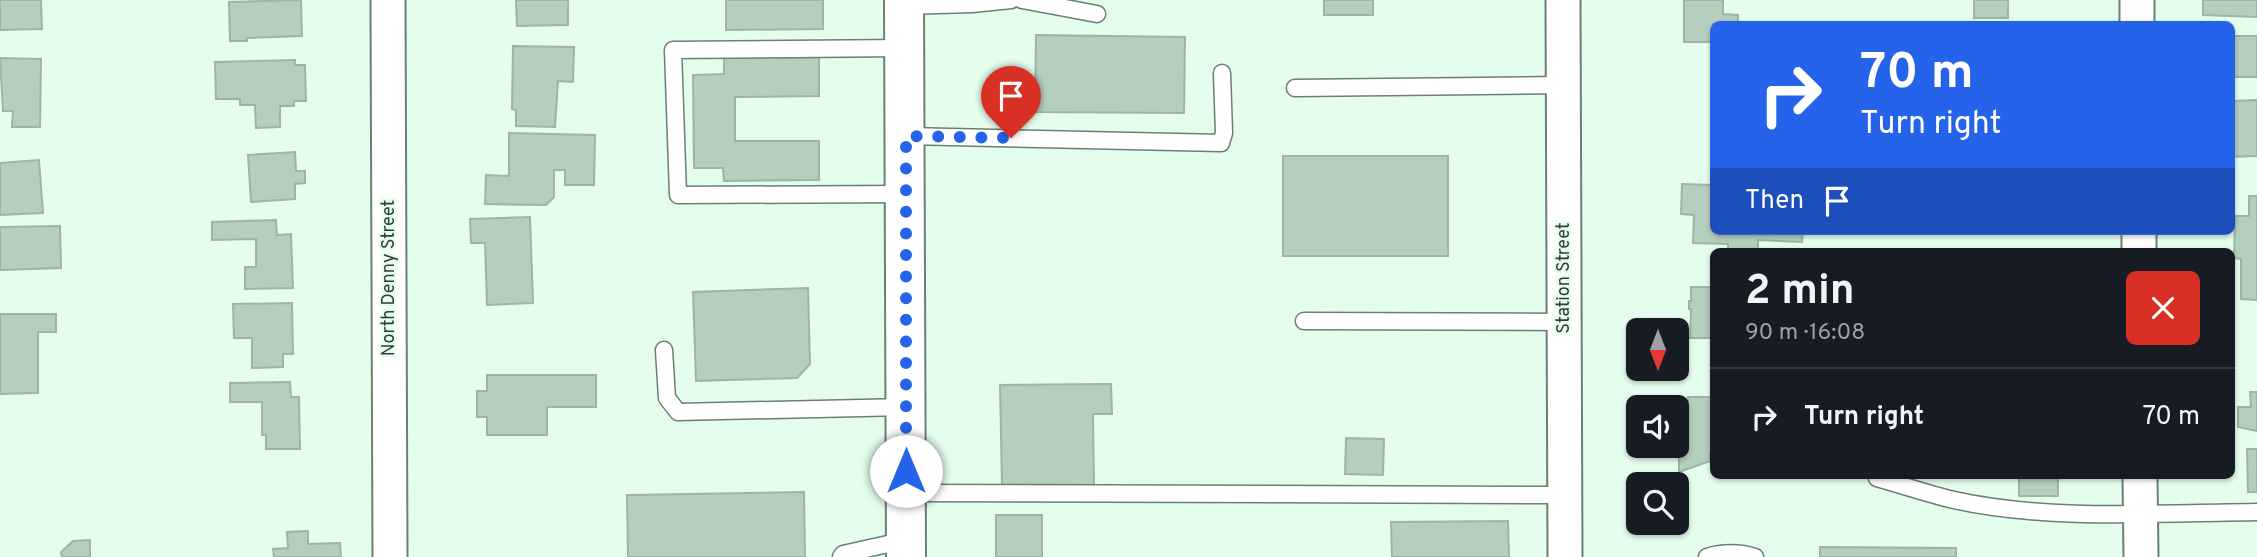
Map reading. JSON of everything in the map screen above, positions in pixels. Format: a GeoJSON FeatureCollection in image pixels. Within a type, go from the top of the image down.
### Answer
{"type":"FeatureCollection","features":[{"type":"Feature","properties":{"kind":"main road"},"geometry":{"type":"LineString","coordinates":[[904,3],[906,549]]}},
{"type":"Feature","properties":{"kind":"street","name":"North Denny Street"},"geometry":{"type":"LineString","coordinates":[[388,0],[390,557]]}},
{"type":"Feature","properties":{"kind":"street","name":"Station Street"},"geometry":{"type":"LineString","coordinates":[[1563,0],[1564,557]]}},
{"type":"Feature","properties":{"kind":"street"},"geometry":{"type":"LineString","coordinates":[[2137,0],[2137,21]]}},
{"type":"Feature","properties":{"kind":"street"},"geometry":{"type":"LineString","coordinates":[[2140,479],[2141,557]]}},
{"type":"Feature","properties":{"kind":"lane"},"geometry":{"type":"LineString","coordinates":[[904,3],[972,5],[1011,0]]}},
{"type":"Feature","properties":{"kind":"lane"},"geometry":{"type":"LineString","coordinates":[[1022,0],[1097,14]]}},
{"type":"Feature","properties":{"kind":"lane"},"geometry":{"type":"LineString","coordinates":[[905,48],[673,50],[678,195],[906,194]]}},
{"type":"Feature","properties":{"kind":"lane"},"geometry":{"type":"LineString","coordinates":[[906,136],[1221,142],[1224,133],[1222,73]]}},
{"type":"Feature","properties":{"kind":"lane"},"geometry":{"type":"LineString","coordinates":[[1295,88],[1563,85]]}},
{"type":"Feature","properties":{"kind":"lane"},"geometry":{"type":"LineString","coordinates":[[1304,321],[1564,322]]}},
{"type":"Feature","properties":{"kind":"lane"},"geometry":{"type":"LineString","coordinates":[[664,349],[667,398],[678,412],[906,407]]}},
{"type":"Feature","properties":{"kind":"lane"},"geometry":{"type":"LineString","coordinates":[[1880,479],[1954,500],[2005,508],[2075,513],[2257,512]]}},
{"type":"Feature","properties":{"kind":"lane"},"geometry":{"type":"LineString","coordinates":[[906,493],[1564,495]]}},
{"type":"Feature","properties":{"kind":"lane"},"geometry":{"type":"LineString","coordinates":[[841,557],[843,554],[906,549]]}},
{"type":"Feature","properties":{"kind":"lane"},"geometry":{"type":"LineString","coordinates":[[1707,557],[1717,553],[1747,554],[1755,557]]}},
{"type":"Feature","properties":{"kind":"building"},"geometry":{"type":"Polygon","coordinates":[[[0,0],[41,0],[42,29],[0,30],[0,0]]]}},
{"type":"Feature","properties":{"kind":"building"},"geometry":{"type":"Polygon","coordinates":[[[301,0],[302,36],[230,41],[229,2],[301,0]]]}},
{"type":"Feature","properties":{"kind":"building"},"geometry":{"type":"Polygon","coordinates":[[[516,0],[568,0],[568,25],[517,26],[516,0]]]}},
{"type":"Feature","properties":{"kind":"building"},"geometry":{"type":"Polygon","coordinates":[[[726,0],[823,0],[823,29],[726,30],[726,0]]]}},
{"type":"Feature","properties":{"kind":"building"},"geometry":{"type":"Polygon","coordinates":[[[1324,0],[1373,0],[1373,15],[1324,15],[1324,0]]]}},
{"type":"Feature","properties":{"kind":"building"},"geometry":{"type":"Polygon","coordinates":[[[1684,0],[1723,0],[1723,14],[1738,15],[1738,21],[1710,21],[1710,42],[1684,42],[1684,0]]]}},
{"type":"Feature","properties":{"kind":"building"},"geometry":{"type":"Polygon","coordinates":[[[1974,0],[2008,0],[2008,18],[1974,18],[1974,0]]]}},
{"type":"Feature","properties":{"kind":"building"},"geometry":{"type":"Polygon","coordinates":[[[2203,0],[2257,0],[2257,17],[2203,15],[2203,0]]]}},
{"type":"Feature","properties":{"kind":"building"},"geometry":{"type":"Polygon","coordinates":[[[1036,35],[1185,37],[1184,113],[1035,112],[1036,35]]]}},
{"type":"Feature","properties":{"kind":"building"},"geometry":{"type":"Polygon","coordinates":[[[2235,36],[2257,36],[2257,77],[2235,77],[2235,36]]]}},
{"type":"Feature","properties":{"kind":"building"},"geometry":{"type":"Polygon","coordinates":[[[513,46],[574,47],[573,82],[558,81],[555,127],[516,126],[516,110],[512,109],[513,46]]]}},
{"type":"Feature","properties":{"kind":"building"},"geometry":{"type":"Polygon","coordinates":[[[724,57],[819,57],[819,96],[735,97],[735,141],[819,141],[819,180],[724,181],[723,168],[694,168],[693,75],[724,74],[724,57]]]}},
{"type":"Feature","properties":{"kind":"building"},"geometry":{"type":"Polygon","coordinates":[[[0,58],[41,59],[40,127],[12,127],[13,111],[3,111],[0,58]]]}},
{"type":"Feature","properties":{"kind":"building"},"geometry":{"type":"Polygon","coordinates":[[[295,60],[295,65],[305,65],[306,101],[294,101],[294,106],[280,106],[280,127],[256,128],[255,105],[240,105],[240,99],[216,99],[215,62],[295,60]]]}},
{"type":"Feature","properties":{"kind":"building"},"geometry":{"type":"Polygon","coordinates":[[[2257,100],[2257,156],[2235,157],[2235,101],[2257,100]]]}},
{"type":"Feature","properties":{"kind":"building"},"geometry":{"type":"Polygon","coordinates":[[[509,133],[595,135],[594,185],[565,185],[565,170],[554,170],[554,197],[546,205],[485,204],[486,175],[509,176],[509,133]]]}},
{"type":"Feature","properties":{"kind":"building"},"geometry":{"type":"Polygon","coordinates":[[[295,152],[296,171],[305,171],[305,183],[295,184],[295,199],[251,202],[248,155],[295,152]]]}},
{"type":"Feature","properties":{"kind":"building"},"geometry":{"type":"Polygon","coordinates":[[[1283,156],[1448,156],[1448,256],[1283,256],[1283,156]]]}},
{"type":"Feature","properties":{"kind":"building"},"geometry":{"type":"Polygon","coordinates":[[[39,160],[43,213],[0,215],[0,163],[39,160]]]}},
{"type":"Feature","properties":{"kind":"building"},"geometry":{"type":"Polygon","coordinates":[[[1682,184],[1710,185],[1710,235],[1803,235],[1802,242],[1758,240],[1758,248],[1728,248],[1728,244],[1693,243],[1694,215],[1681,214],[1682,184]]]}},
{"type":"Feature","properties":{"kind":"building"},"geometry":{"type":"Polygon","coordinates":[[[2249,196],[2257,196],[2257,300],[2241,299],[2241,259],[2235,258],[2235,216],[2249,216],[2249,196]]]}},
{"type":"Feature","properties":{"kind":"building"},"geometry":{"type":"Polygon","coordinates":[[[530,217],[533,303],[487,305],[485,243],[471,243],[470,219],[530,217]]]}},
{"type":"Feature","properties":{"kind":"building"},"geometry":{"type":"Polygon","coordinates":[[[276,220],[277,235],[291,234],[293,288],[245,289],[245,267],[256,267],[256,239],[212,240],[212,222],[276,220]]]}},
{"type":"Feature","properties":{"kind":"building"},"geometry":{"type":"Polygon","coordinates":[[[60,226],[61,268],[0,270],[0,227],[60,226]]]}},
{"type":"Feature","properties":{"kind":"building"},"geometry":{"type":"Polygon","coordinates":[[[1691,287],[1710,287],[1710,338],[1690,338],[1691,287]]]}},
{"type":"Feature","properties":{"kind":"building"},"geometry":{"type":"Polygon","coordinates":[[[808,288],[810,364],[797,378],[696,381],[693,292],[808,288]]]}},
{"type":"Feature","properties":{"kind":"building"},"geometry":{"type":"Polygon","coordinates":[[[292,303],[293,354],[283,354],[283,367],[252,368],[252,338],[234,338],[233,304],[292,303]]]}},
{"type":"Feature","properties":{"kind":"building"},"geometry":{"type":"Polygon","coordinates":[[[0,314],[56,314],[56,332],[38,332],[38,393],[0,394],[0,314]]]}},
{"type":"Feature","properties":{"kind":"building"},"geometry":{"type":"Polygon","coordinates":[[[487,375],[596,375],[596,407],[547,407],[547,435],[487,435],[487,417],[477,417],[477,391],[487,391],[487,375]]]}},
{"type":"Feature","properties":{"kind":"building"},"geometry":{"type":"Polygon","coordinates":[[[290,382],[291,397],[299,397],[300,449],[266,449],[266,435],[262,435],[262,402],[230,402],[230,383],[290,382]]]}},
{"type":"Feature","properties":{"kind":"building"},"geometry":{"type":"Polygon","coordinates":[[[1111,384],[1112,414],[1093,414],[1094,485],[1002,486],[1000,385],[1111,384]]]}},
{"type":"Feature","properties":{"kind":"building"},"geometry":{"type":"Polygon","coordinates":[[[2250,392],[2257,392],[2257,431],[2238,427],[2238,407],[2251,407],[2250,392]]]}},
{"type":"Feature","properties":{"kind":"building"},"geometry":{"type":"Polygon","coordinates":[[[1689,397],[1710,397],[1710,461],[1679,472],[1679,458],[1689,458],[1689,397]]]}},
{"type":"Feature","properties":{"kind":"building"},"geometry":{"type":"Polygon","coordinates":[[[1346,438],[1384,439],[1383,475],[1345,474],[1346,438]]]}},
{"type":"Feature","properties":{"kind":"building"},"geometry":{"type":"Polygon","coordinates":[[[2247,449],[2257,449],[2257,492],[2248,492],[2247,449]]]}},
{"type":"Feature","properties":{"kind":"building"},"geometry":{"type":"Polygon","coordinates":[[[2019,479],[2058,479],[2058,496],[2019,496],[2019,479]]]}},
{"type":"Feature","properties":{"kind":"building"},"geometry":{"type":"Polygon","coordinates":[[[804,492],[805,557],[628,557],[627,495],[804,492]]]}},
{"type":"Feature","properties":{"kind":"building"},"geometry":{"type":"Polygon","coordinates":[[[996,515],[1042,515],[1042,557],[996,557],[996,515]]]}},
{"type":"Feature","properties":{"kind":"building"},"geometry":{"type":"Polygon","coordinates":[[[1508,521],[1509,557],[1392,557],[1391,522],[1508,521]]]}},
{"type":"Feature","properties":{"kind":"building"},"geometry":{"type":"Polygon","coordinates":[[[308,531],[308,544],[340,543],[341,557],[274,557],[273,549],[288,548],[287,532],[308,531]]]}},
{"type":"Feature","properties":{"kind":"building"},"geometry":{"type":"Polygon","coordinates":[[[90,540],[90,557],[62,557],[61,552],[73,541],[90,540]]]}},
{"type":"Feature","properties":{"kind":"building"},"geometry":{"type":"Polygon","coordinates":[[[1820,547],[1956,548],[1956,557],[1820,557],[1820,547]]]}},
{"type":"Feature","properties":{"kind":"route"},"geometry":{"type":"LineString","coordinates":[[906,471],[906,136],[1011,138]]}}]}
